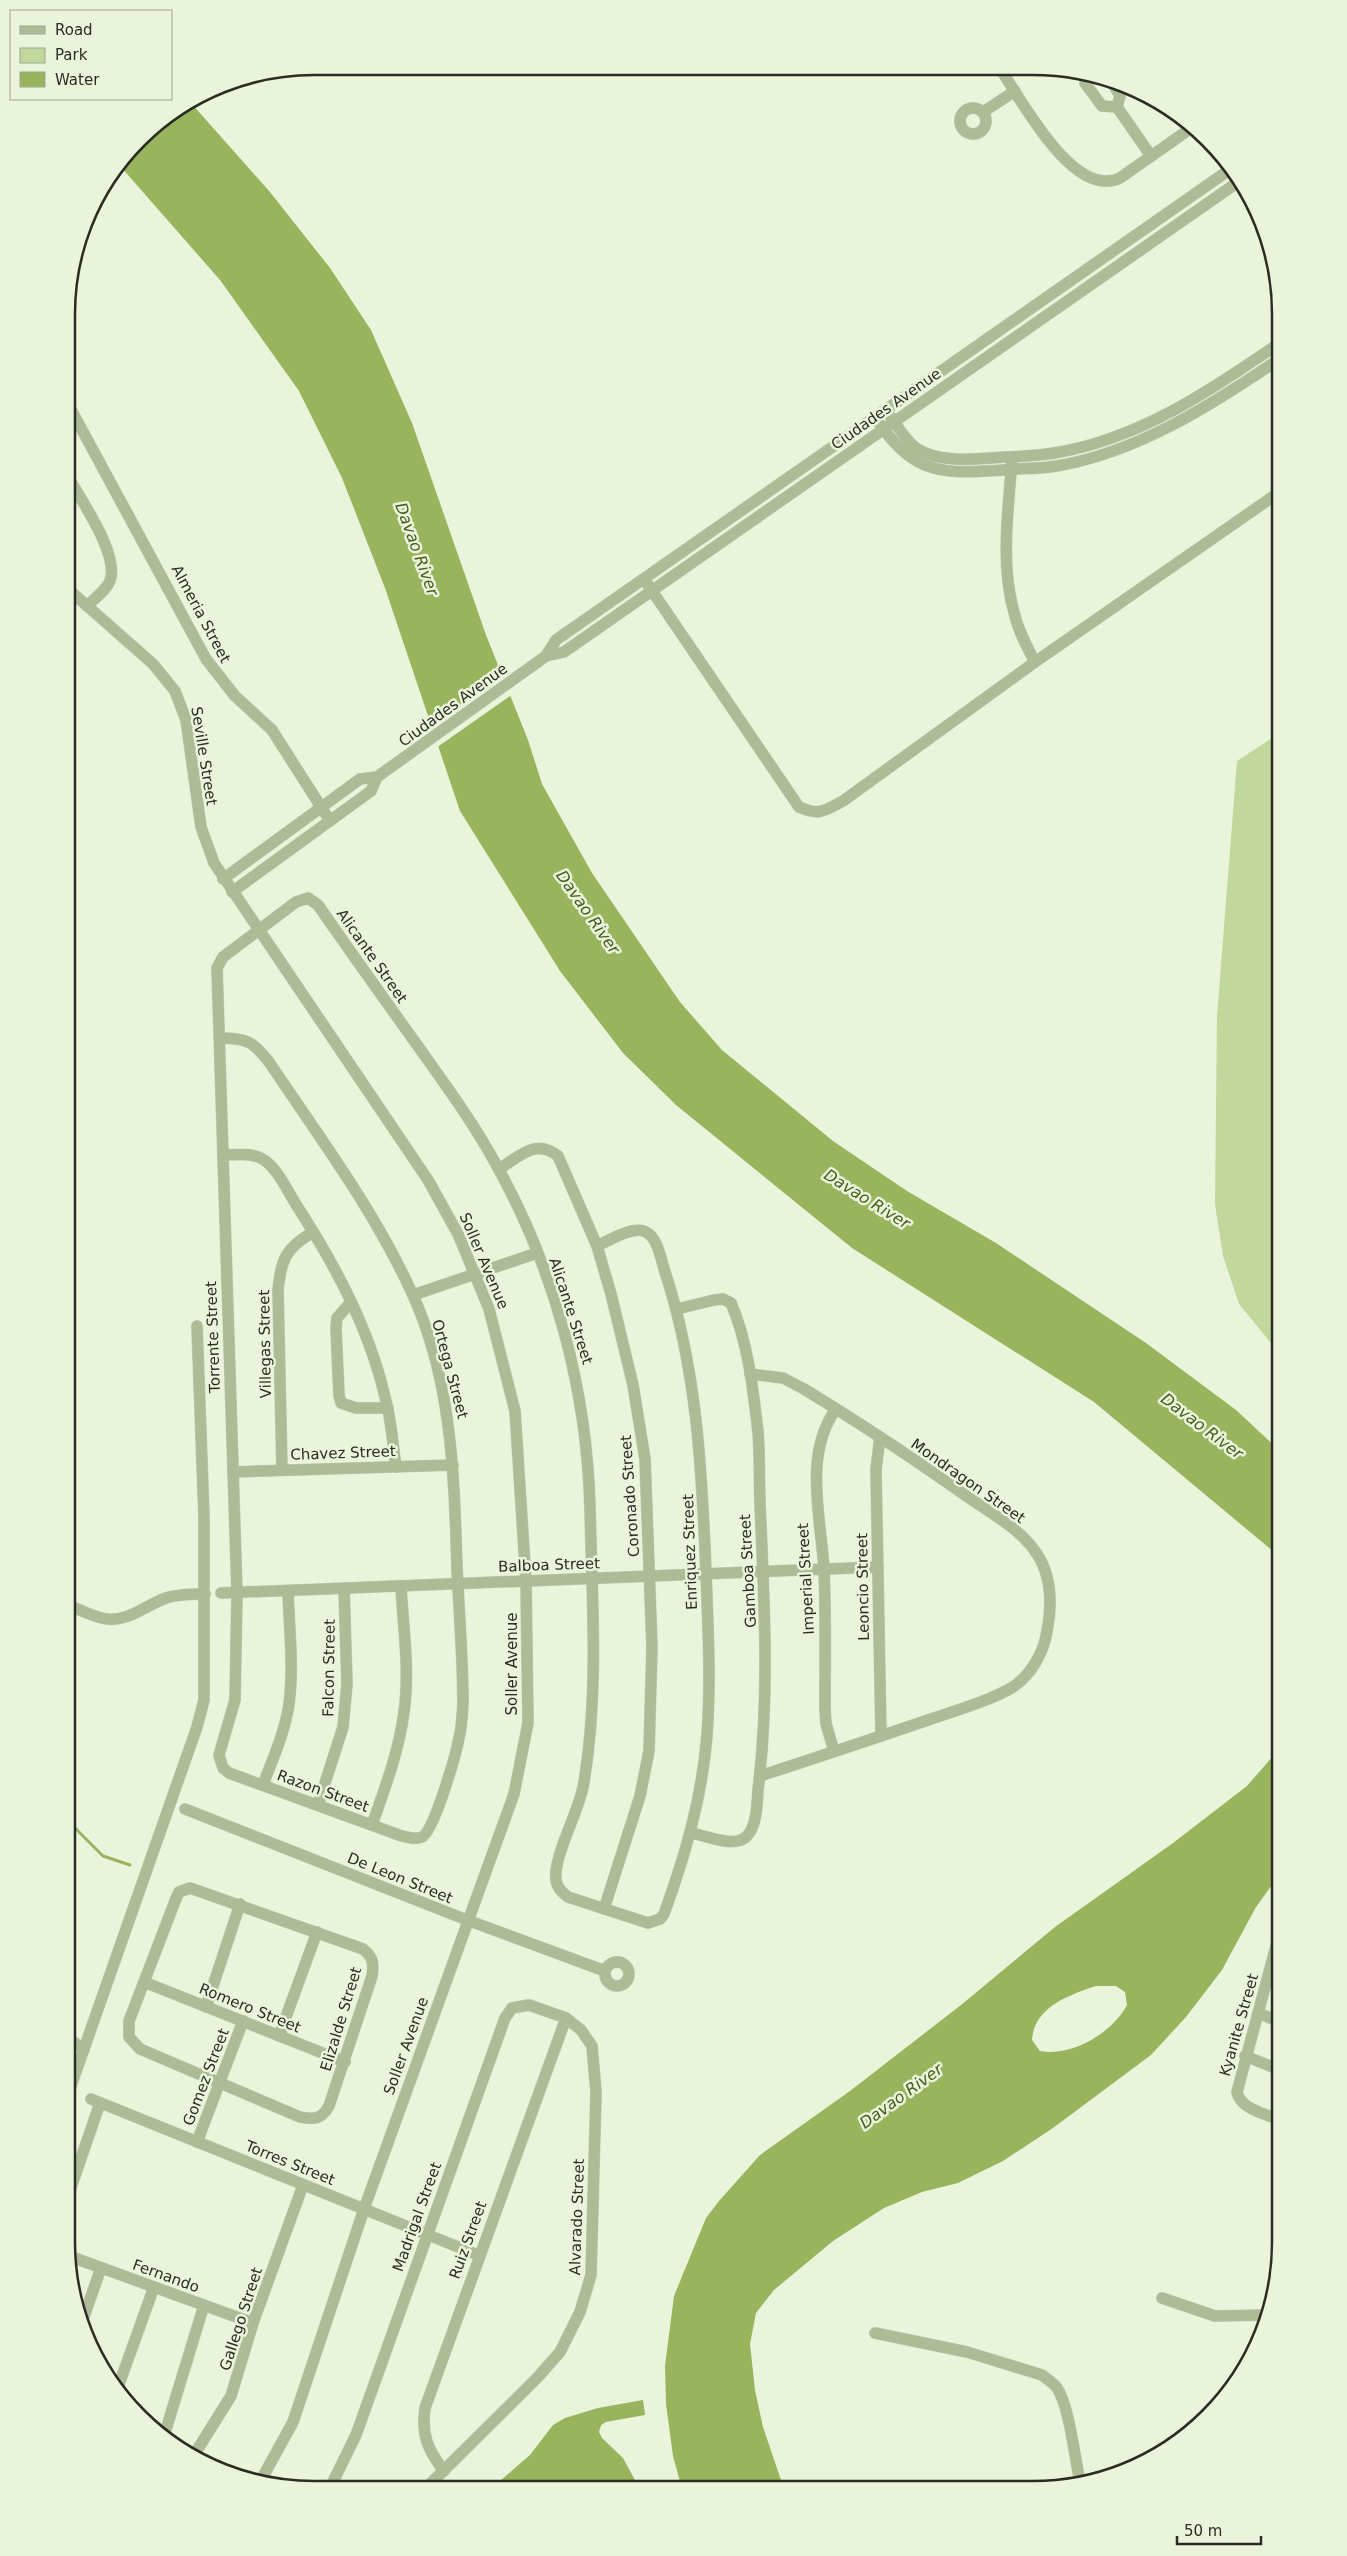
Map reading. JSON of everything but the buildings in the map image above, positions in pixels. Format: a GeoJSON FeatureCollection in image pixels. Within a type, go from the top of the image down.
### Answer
{"type":"FeatureCollection","features":[{"type":"Feature","properties":{"kind":"street"},"geometry":{"type":"LineString","coordinates":[[1004,75],[1059,154],[1084,175],[1096,181],[1113,182],[1187,131]]}},
{"type":"Feature","properties":{"kind":"street"},"geometry":{"type":"LineString","coordinates":[[1086,81],[1102,106],[1116,107]]}},
{"type":"Feature","properties":{"kind":"street"},"geometry":{"type":"LineString","coordinates":[[1116,107],[1120,96],[1117,90]]}},
{"type":"Feature","properties":{"kind":"street"},"geometry":{"type":"LineString","coordinates":[[983,112],[1015,91]]}},
{"type":"Feature","properties":{"kind":"street"},"geometry":{"type":"LineString","coordinates":[[1116,107],[1151,156]]}},
{"type":"Feature","properties":{"kind":"street","name":"Ciudades Avenue"},"geometry":{"type":"LineString","coordinates":[[544,658],[556,640],[1226,172]]}},
{"type":"Feature","properties":{"kind":"street","name":"Ciudades Avenue"},"geometry":{"type":"LineString","coordinates":[[223,880],[360,779],[380,775],[544,658],[564,652],[1234,185]]}},
{"type":"Feature","properties":{"kind":"street"},"geometry":{"type":"LineString","coordinates":[[886,410],[916,448],[934,456],[984,459],[1055,453],[1116,436],[1192,400],[1272,348]]}},
{"type":"Feature","properties":{"kind":"street"},"geometry":{"type":"LineString","coordinates":[[875,417],[909,458],[932,468],[984,471],[1057,466],[1120,448],[1198,411],[1272,364]]}},
{"type":"Feature","properties":{"kind":"street"},"geometry":{"type":"LineString","coordinates":[[1228,378],[1235,388]]}},
{"type":"Feature","properties":{"kind":"street","name":"Almeria Street"},"geometry":{"type":"LineString","coordinates":[[75,417],[206,659],[234,696],[272,730],[330,821]]}},
{"type":"Feature","properties":{"kind":"street"},"geometry":{"type":"LineString","coordinates":[[1012,456],[1007,541],[1009,584],[1014,615],[1035,662]]}},
{"type":"Feature","properties":{"kind":"street"},"geometry":{"type":"LineString","coordinates":[[75,491],[106,547],[111,567],[109,583],[87,606]]}},
{"type":"Feature","properties":{"kind":"street"},"geometry":{"type":"LineString","coordinates":[[644,579],[798,807],[810,813],[821,812],[843,801],[1035,662],[1272,497]]}},
{"type":"Feature","properties":{"kind":"street","name":"Seville Street"},"geometry":{"type":"LineString","coordinates":[[75,595],[161,672],[182,704],[186,720],[201,827],[206,846],[223,880]]}},
{"type":"Feature","properties":{"kind":"street","name":"Ciudades Avenue"},"geometry":{"type":"LineString","coordinates":[[232,892],[371,791],[380,775]]}},
{"type":"Feature","properties":{"kind":"street","name":"Soller Avenue"},"geometry":{"type":"LineString","coordinates":[[223,880],[259,930],[428,1180],[476,1274],[498,1340],[515,1412],[526,1581],[529,1676],[528,1723],[514,1794],[364,2209],[293,2422],[264,2475]]}},
{"type":"Feature","properties":{"kind":"street","name":"Alicante Street"},"geometry":{"type":"LineString","coordinates":[[259,930],[302,899],[315,901],[459,1105],[499,1169],[522,1215],[567,1337],[579,1388],[590,1504],[594,1671],[592,1735],[581,1801],[558,1860],[558,1886],[561,1892],[568,1897],[604,1909]]}},
{"type":"Feature","properties":{"kind":"street","name":"Torrente Street"},"geometry":{"type":"LineString","coordinates":[[219,1761],[220,1748],[235,1700],[237,1593],[218,964],[259,930]]}},
{"type":"Feature","properties":{"kind":"street","name":"Ortega Street"},"geometry":{"type":"LineString","coordinates":[[219,1038],[247,1040],[255,1045],[269,1062],[363,1202],[413,1295],[443,1391],[454,1465],[463,1674],[460,1736],[430,1828],[423,1837]]}},
{"type":"Feature","properties":{"kind":"street","name":"Coronado Street"},"geometry":{"type":"LineString","coordinates":[[499,1169],[538,1147],[548,1148],[558,1156],[597,1246],[626,1351],[640,1418],[645,1459],[652,1647],[649,1751],[640,1796],[604,1909]]}},
{"type":"Feature","properties":{"kind":"street"},"geometry":{"type":"LineString","coordinates":[[223,1155],[256,1156],[264,1160],[313,1232],[351,1302],[375,1362],[388,1408],[396,1467]]}},
{"type":"Feature","properties":{"kind":"street","name":"Enriquez Street"},"geometry":{"type":"LineString","coordinates":[[597,1246],[636,1230],[644,1231],[651,1235],[677,1309],[698,1433],[709,1649],[707,1736],[701,1785],[692,1833],[664,1914],[654,1922],[639,1921],[604,1909]]}},
{"type":"Feature","properties":{"kind":"street","name":"Villegas Street"},"geometry":{"type":"LineString","coordinates":[[282,1470],[278,1290],[280,1272],[284,1258],[294,1243],[313,1232]]}},
{"type":"Feature","properties":{"kind":"street"},"geometry":{"type":"LineString","coordinates":[[413,1295],[537,1253]]}},
{"type":"Feature","properties":{"kind":"street","name":"Gamboa Street"},"geometry":{"type":"LineString","coordinates":[[677,1309],[714,1300],[723,1300],[731,1303],[736,1315],[750,1374],[758,1434],[764,1572],[766,1690],[760,1776],[752,1830],[745,1838],[737,1841],[719,1840],[692,1833]]}},
{"type":"Feature","properties":{"kind":"street"},"geometry":{"type":"LineString","coordinates":[[351,1302],[338,1318],[336,1328],[339,1396],[341,1402],[356,1408],[388,1408]]}},
{"type":"Feature","properties":{"kind":"street"},"geometry":{"type":"LineString","coordinates":[[75,2075],[201,1713],[205,1685],[205,1594],[197,1326]]}},
{"type":"Feature","properties":{"kind":"street","name":"Mondragon Street"},"geometry":{"type":"LineString","coordinates":[[750,1374],[783,1378],[836,1409],[1001,1520],[1028,1542],[1038,1556],[1046,1573],[1050,1590],[1051,1613],[1046,1639],[1037,1659],[1026,1675],[1012,1687],[959,1709],[760,1776]]}},
{"type":"Feature","properties":{"kind":"street","name":"Imperial Street"},"geometry":{"type":"LineString","coordinates":[[834,1751],[826,1724],[824,1570],[817,1498],[819,1450],[823,1431],[836,1409]]}},
{"type":"Feature","properties":{"kind":"street","name":"Leoncio Street"},"geometry":{"type":"LineString","coordinates":[[880,1438],[876,1462],[881,1736]]}},
{"type":"Feature","properties":{"kind":"street","name":"Chavez Street"},"geometry":{"type":"LineString","coordinates":[[233,1472],[454,1465]]}},
{"type":"Feature","properties":{"kind":"street","name":"Balboa Street"},"geometry":{"type":"LineString","coordinates":[[221,1593],[878,1567]]}},
{"type":"Feature","properties":{"kind":"street"},"geometry":{"type":"LineString","coordinates":[[372,1825],[394,1765],[404,1711],[405,1666],[401,1586]]}},
{"type":"Feature","properties":{"kind":"street","name":"Falcon Street"},"geometry":{"type":"LineString","coordinates":[[318,1805],[343,1727],[347,1684],[344,1588]]}},
{"type":"Feature","properties":{"kind":"street"},"geometry":{"type":"LineString","coordinates":[[263,1785],[281,1738],[289,1703],[288,1591]]}},
{"type":"Feature","properties":{"kind":"street"},"geometry":{"type":"LineString","coordinates":[[75,1608],[106,1619],[119,1619],[176,1595],[205,1594]]}},
{"type":"Feature","properties":{"kind":"street","name":"Razon Street"},"geometry":{"type":"LineString","coordinates":[[219,1761],[223,1768],[230,1772],[263,1785],[408,1837],[423,1837]]}},
{"type":"Feature","properties":{"kind":"street","name":"De Leon Street"},"geometry":{"type":"LineString","coordinates":[[185,1809],[467,1920],[605,1971]]}},
{"type":"Feature","properties":{"kind":"street","name":"Elizalde Street"},"geometry":{"type":"LineString","coordinates":[[196,1888],[317,1932],[363,1949],[370,1954],[373,1960],[372,1976],[345,2062],[329,2106],[324,2114],[318,2118],[300,2117],[140,2049],[130,2038],[129,2021],[179,1892],[196,1888]]}},
{"type":"Feature","properties":{"kind":"street"},"geometry":{"type":"LineString","coordinates":[[206,2007],[240,1904]]}},
{"type":"Feature","properties":{"kind":"street"},"geometry":{"type":"LineString","coordinates":[[279,2036],[317,1932]]}},
{"type":"Feature","properties":{"kind":"street","name":"Kyanite Street"},"geometry":{"type":"LineString","coordinates":[[1272,1980],[1258,2012],[1237,2086],[1238,2098],[1247,2106],[1272,2117]]}},
{"type":"Feature","properties":{"kind":"street","name":"Romero Street"},"geometry":{"type":"LineString","coordinates":[[144,1982],[345,2062]]}},
{"type":"Feature","properties":{"kind":"street","name":"Madrigal Street"},"geometry":{"type":"LineString","coordinates":[[333,2481],[356,2435],[508,2013],[512,2008],[522,2005],[566,2018]]}},
{"type":"Feature","properties":{"kind":"street"},"geometry":{"type":"LineString","coordinates":[[1258,2012],[1272,2018]]}},
{"type":"Feature","properties":{"kind":"street","name":"Ruiz Street"},"geometry":{"type":"LineString","coordinates":[[444,2471],[426,2444],[423,2434],[425,2408],[478,2255],[566,2018]]}},
{"type":"Feature","properties":{"kind":"street","name":"Alvarado Street"},"geometry":{"type":"LineString","coordinates":[[433,2481],[549,2365],[569,2336],[588,2289],[593,2261],[594,2062],[592,2046],[574,2022],[566,2018]]}},
{"type":"Feature","properties":{"kind":"street","name":"Gomez Street"},"geometry":{"type":"LineString","coordinates":[[197,2142],[243,2021]]}},
{"type":"Feature","properties":{"kind":"street"},"geometry":{"type":"LineString","coordinates":[[75,2043],[84,2050]]}},
{"type":"Feature","properties":{"kind":"street"},"geometry":{"type":"LineString","coordinates":[[1245,2056],[1272,2067]]}},
{"type":"Feature","properties":{"kind":"street","name":"Torres Street"},"geometry":{"type":"LineString","coordinates":[[75,2172],[96,2101],[478,2255]]}},
{"type":"Feature","properties":{"kind":"street","name":"Gallego Street"},"geometry":{"type":"LineString","coordinates":[[197,2450],[231,2396],[253,2323],[303,2184]]}},
{"type":"Feature","properties":{"kind":"street","name":"Fernando"},"geometry":{"type":"LineString","coordinates":[[76,2259],[253,2323]]}},
{"type":"Feature","properties":{"kind":"street"},"geometry":{"type":"LineString","coordinates":[[86,2313],[101,2268]]}},
{"type":"Feature","properties":{"kind":"street"},"geometry":{"type":"LineString","coordinates":[[120,2382],[154,2287]]}},
{"type":"Feature","properties":{"kind":"street"},"geometry":{"type":"LineString","coordinates":[[1162,2298],[1215,2316],[1260,2315]]}},
{"type":"Feature","properties":{"kind":"street"},"geometry":{"type":"LineString","coordinates":[[166,2429],[204,2305]]}},
{"type":"Feature","properties":{"kind":"street"},"geometry":{"type":"LineString","coordinates":[[875,2333],[967,2352],[1042,2375],[1057,2387],[1064,2403],[1079,2476]]}},
{"type":"Feature","properties":{"kind":"green space"},"geometry":{"type":"Polygon","coordinates":[[[1272,738],[1272,1344],[1239,1304],[1223,1256],[1215,1204],[1217,1016],[1237,761],[1272,738]]]}},
{"type":"Feature","properties":{"kind":"water","name":"Davao River"},"geometry":{"type":"Polygon","coordinates":[[[195,107],[270,192],[330,268],[371,330],[412,423],[486,635],[528,740],[542,784],[592,873],[680,1002],[722,1050],[833,1141],[907,1191],[996,1243],[1146,1343],[1236,1410],[1272,1444],[1272,1550],[1094,1402],[852,1248],[676,1105],[623,1053],[560,971],[460,811],[385,588],[342,478],[299,391],[220,280],[123,170],[157,134],[181,115],[195,107]]]}},
{"type":"Feature","properties":{"kind":"water","name":"Davao River"},"geometry":{"type":"Polygon","coordinates":[[[1272,1757],[1272,1885],[1256,1907],[1222,1970],[1186,2017],[1151,2055],[1053,2128],[1003,2161],[958,2183],[922,2192],[884,2208],[833,2241],[774,2290],[756,2313],[750,2344],[755,2390],[763,2427],[781,2481],[680,2481],[673,2456],[666,2404],[665,2366],[674,2296],[706,2218],[719,2201],[760,2155],[850,2091],[961,2005],[1055,1927],[1173,1843],[1247,1786],[1272,1757]],[[1096,1986],[1064,1998],[1046,2011],[1039,2019],[1034,2029],[1032,2040],[1040,2051],[1052,2052],[1065,2050],[1090,2041],[1112,2025],[1120,2015],[1127,2005],[1125,1992],[1116,1986],[1096,1986]]]}},
{"type":"Feature","properties":{"kind":"water"},"geometry":{"type":"Polygon","coordinates":[[[643,2400],[645,2415],[606,2422],[601,2425],[599,2432],[602,2438],[623,2458],[635,2480],[500,2481],[530,2455],[553,2425],[565,2418],[598,2408],[643,2400]]]}},
{"type":"Feature","properties":{"kind":"pier"},"geometry":{"type":"Polygon","coordinates":[[[504,673],[513,694],[436,748],[429,727],[504,673]]]}},
{"type":"Feature","properties":{"kind":"waterway"},"geometry":{"type":"LineString","coordinates":[[75,1828],[103,1856],[130,1865]]}}]}
